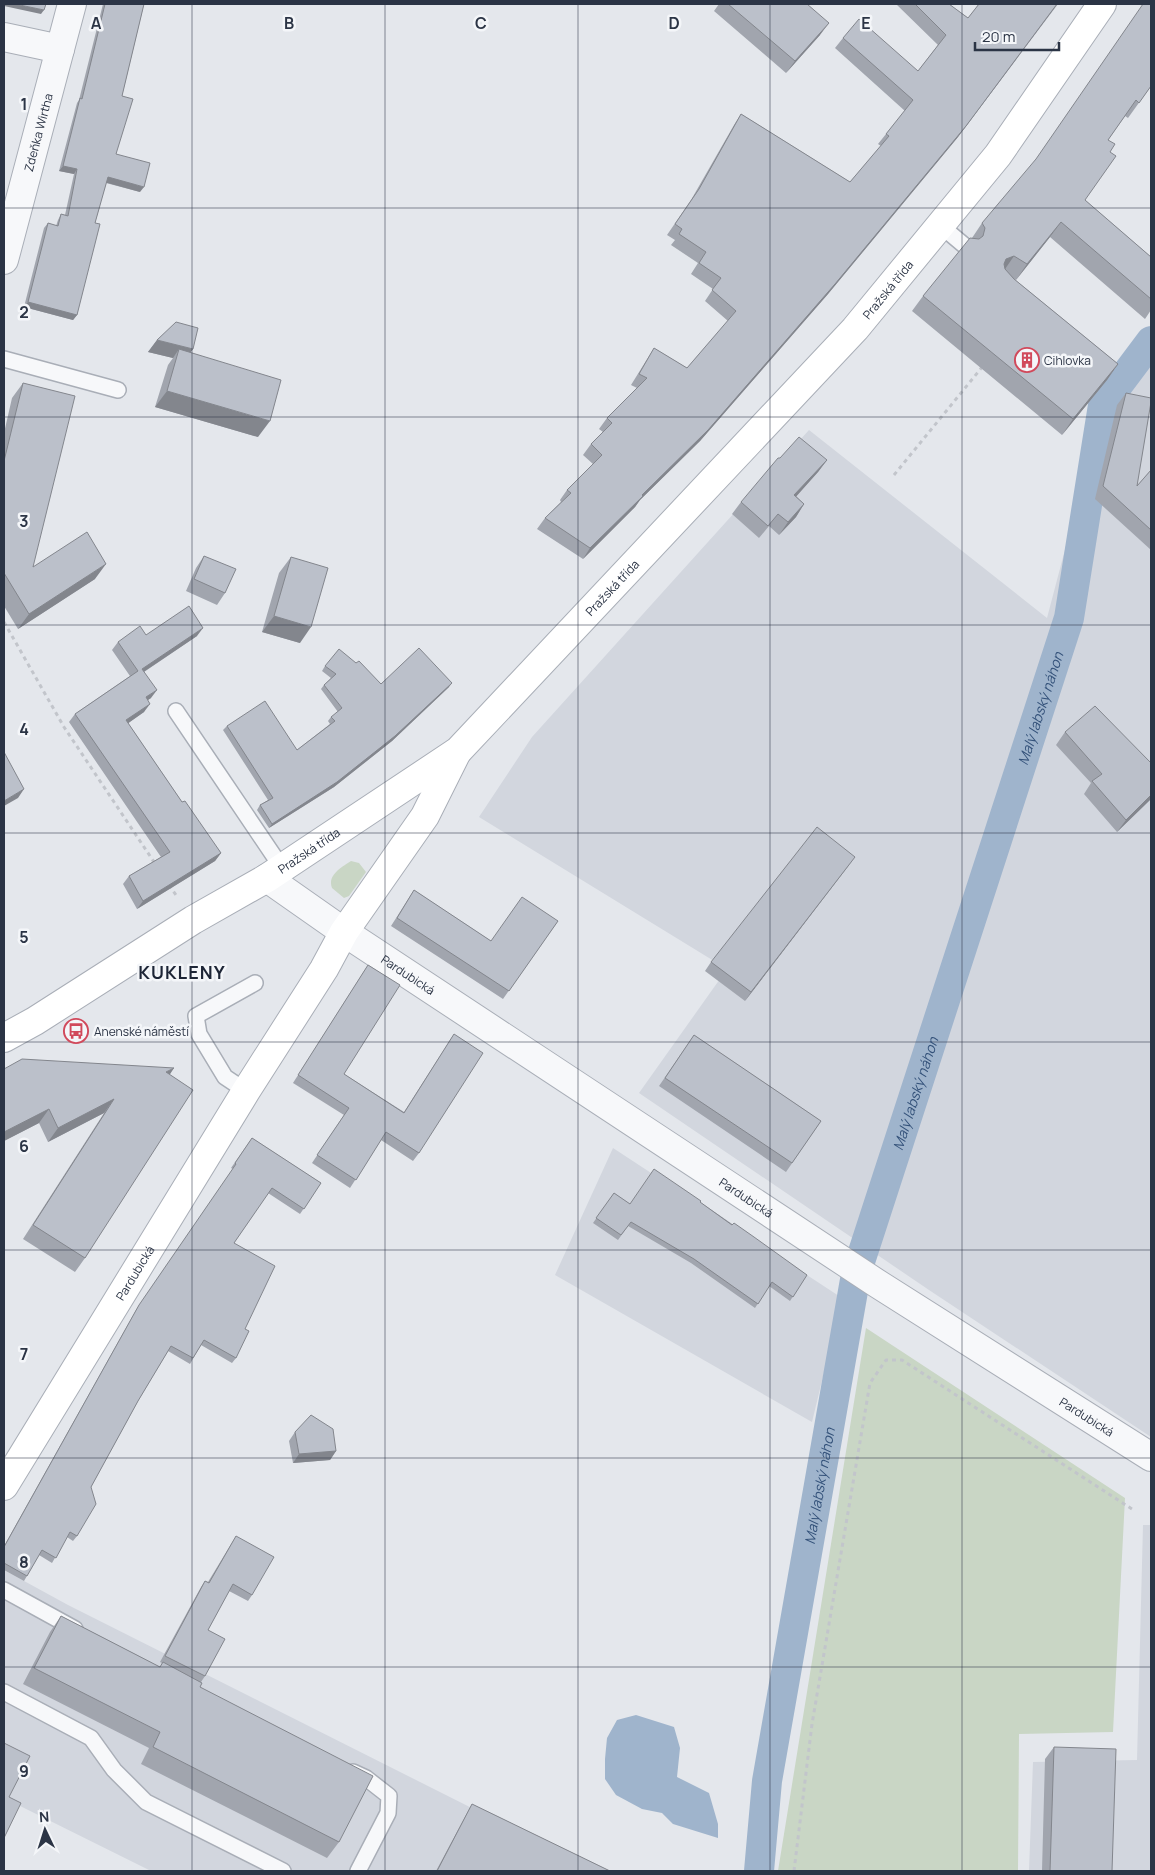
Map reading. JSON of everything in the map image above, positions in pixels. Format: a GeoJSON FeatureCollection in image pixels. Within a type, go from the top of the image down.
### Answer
{"type":"FeatureCollection","features":[{"type":"Feature","properties":{"kind":"street","name":"Zdeňka Wirtha"},"geometry":{"type":"LineString","coordinates":[[4,260],[72,4]]}},
{"type":"Feature","properties":{"kind":"street","name":"Pražská třída"},"geometry":{"type":"LineString","coordinates":[[4,1038],[35,1021],[193,920],[274,873],[458,751],[855,329],[998,155],[1102,4]]}},
{"type":"Feature","properties":{"kind":"street"},"geometry":{"type":"LineString","coordinates":[[4,38],[60,49]]}},
{"type":"Feature","properties":{"kind":"street","name":"Pardubická"},"geometry":{"type":"LineString","coordinates":[[4,1486],[246,1091],[324,969],[344,932],[426,816],[458,751]]}},
{"type":"Feature","properties":{"kind":"street","name":"Pardubická"},"geometry":{"type":"LineString","coordinates":[[274,873],[344,932],[878,1284],[1151,1457]]}},
{"type":"Feature","properties":{"kind":"lane"},"geometry":{"type":"LineString","coordinates":[[940,226],[965,246]]}},
{"type":"Feature","properties":{"kind":"lane"},"geometry":{"type":"LineString","coordinates":[[4,359],[118,390]]}},
{"type":"Feature","properties":{"kind":"lane"},"geometry":{"type":"LineString","coordinates":[[176,711],[274,873]]}},
{"type":"Feature","properties":{"kind":"lane"},"geometry":{"type":"LineString","coordinates":[[246,1091],[225,1077],[199,1034],[196,1016],[255,983]]}},
{"type":"Feature","properties":{"kind":"lane"},"geometry":{"type":"LineString","coordinates":[[4,1590],[92,1637]]}},
{"type":"Feature","properties":{"kind":"lane"},"geometry":{"type":"LineString","coordinates":[[4,1692],[91,1738],[114,1770],[146,1802],[283,1871]]}},
{"type":"Feature","properties":{"kind":"lane"},"geometry":{"type":"LineString","coordinates":[[339,1764],[366,1778],[389,1796],[388,1813],[358,1871]]}},
{"type":"Feature","properties":{"kind":"path"},"geometry":{"type":"LineString","coordinates":[[894,475],[983,366],[976,360]]}},
{"type":"Feature","properties":{"kind":"path"},"geometry":{"type":"LineString","coordinates":[[4,622],[64,727],[160,871]]}},
{"type":"Feature","properties":{"kind":"path"},"geometry":{"type":"LineString","coordinates":[[165,879],[176,895]]}},
{"type":"Feature","properties":{"kind":"path"},"geometry":{"type":"LineString","coordinates":[[794,1871],[812,1724],[870,1383],[886,1360],[902,1360],[1135,1510]]}},
{"type":"Feature","properties":{"kind":"shaded area"},"geometry":{"type":"Polygon","coordinates":[[[1151,344],[1151,1437],[929,1290],[639,1093],[727,969],[479,817],[532,737],[809,430],[1047,618],[1103,405],[1151,344]]]}},
{"type":"Feature","properties":{"kind":"shaded area"},"geometry":{"type":"Polygon","coordinates":[[[613,1148],[842,1298],[812,1422],[555,1275],[613,1148]]]}},
{"type":"Feature","properties":{"kind":"shaded area"},"geometry":{"type":"Polygon","coordinates":[[[1143,1525],[1151,1525],[1151,1871],[1029,1871],[1033,1762],[1137,1760],[1143,1525]]]}},
{"type":"Feature","properties":{"kind":"shaded area"},"geometry":{"type":"Polygon","coordinates":[[[4,1570],[68,1605],[597,1871],[151,1871],[4,1798],[4,1570]]]}},
{"type":"Feature","properties":{"kind":"green space"},"geometry":{"type":"Polygon","coordinates":[[[351,861],[359,863],[366,872],[349,896],[344,898],[332,888],[331,883],[333,875],[351,861]]]}},
{"type":"Feature","properties":{"kind":"green space"},"geometry":{"type":"Polygon","coordinates":[[[866,1328],[1125,1498],[1113,1732],[1019,1734],[1018,1871],[778,1871],[866,1328]]]}},
{"type":"Feature","properties":{"kind":"water"},"geometry":{"type":"Polygon","coordinates":[[[636,1715],[674,1727],[680,1748],[677,1777],[709,1793],[718,1824],[718,1838],[673,1824],[662,1813],[642,1809],[616,1795],[605,1779],[607,1738],[617,1720],[636,1715]]]}},
{"type":"Feature","properties":{"kind":"building"},"geometry":{"type":"Polygon","coordinates":[[[15,4],[46,4],[44,10],[15,4]]]}},
{"type":"Feature","properties":{"kind":"building"},"geometry":{"type":"Polygon","coordinates":[[[105,4],[144,4],[122,96],[133,99],[116,154],[150,163],[144,187],[108,177],[95,223],[100,224],[77,315],[28,302],[48,223],[58,226],[61,214],[68,216],[77,169],[63,166],[80,98],[82,99],[105,4]]]}},
{"type":"Feature","properties":{"kind":"building"},"geometry":{"type":"Polygon","coordinates":[[[728,4],[807,4],[829,23],[795,61],[728,4]]]}},
{"type":"Feature","properties":{"kind":"building"},"geometry":{"type":"Polygon","coordinates":[[[915,4],[949,4],[968,18],[979,4],[1057,4],[966,126],[835,284],[708,430],[590,548],[545,518],[571,493],[567,490],[602,455],[591,444],[612,423],[607,418],[647,378],[639,374],[654,348],[687,368],[736,311],[712,290],[721,278],[699,263],[706,252],[679,234],[682,229],[675,224],[699,189],[741,114],[850,182],[889,136],[886,134],[913,100],[843,38],[859,19],[918,71],[946,35],[915,4]]]}},
{"type":"Feature","properties":{"kind":"building"},"geometry":{"type":"Polygon","coordinates":[[[1143,4],[1151,4],[1151,86],[1139,103],[1136,100],[1108,140],[1115,144],[1110,152],[1116,156],[1085,200],[1151,257],[1151,299],[1061,222],[1027,264],[1014,256],[1006,259],[1004,264],[1005,269],[1014,279],[1118,364],[1073,419],[923,296],[970,238],[979,239],[983,236],[985,228],[982,223],[1036,159],[1143,4]]]}},
{"type":"Feature","properties":{"kind":"building"},"geometry":{"type":"Polygon","coordinates":[[[176,322],[198,328],[193,349],[157,340],[176,322]]]}},
{"type":"Feature","properties":{"kind":"building"},"geometry":{"type":"Polygon","coordinates":[[[179,349],[281,380],[270,421],[167,391],[179,349]]]}},
{"type":"Feature","properties":{"kind":"building"},"geometry":{"type":"Polygon","coordinates":[[[23,383],[75,396],[33,567],[87,532],[106,564],[29,614],[4,573],[4,461],[23,383]]]}},
{"type":"Feature","properties":{"kind":"building"},"geometry":{"type":"Polygon","coordinates":[[[1126,393],[1151,398],[1137,486],[1151,470],[1151,530],[1103,486],[1126,393]]]}},
{"type":"Feature","properties":{"kind":"building"},"geometry":{"type":"Polygon","coordinates":[[[799,437],[827,460],[794,495],[804,504],[788,522],[778,514],[768,526],[741,502],[778,458],[799,437]]]}},
{"type":"Feature","properties":{"kind":"building"},"geometry":{"type":"Polygon","coordinates":[[[204,556],[236,569],[225,593],[194,579],[204,556]]]}},
{"type":"Feature","properties":{"kind":"building"},"geometry":{"type":"Polygon","coordinates":[[[291,557],[328,568],[311,627],[274,616],[291,557]]]}},
{"type":"Feature","properties":{"kind":"building"},"geometry":{"type":"Polygon","coordinates":[[[189,606],[203,628],[142,669],[157,690],[146,697],[150,704],[126,720],[182,802],[185,801],[221,853],[143,901],[129,876],[170,852],[75,714],[138,671],[118,642],[140,626],[146,635],[189,606]]]}},
{"type":"Feature","properties":{"kind":"building"},"geometry":{"type":"Polygon","coordinates":[[[419,648],[452,683],[395,736],[337,782],[272,824],[260,805],[273,798],[227,726],[265,701],[297,750],[335,721],[331,717],[342,708],[324,685],[336,674],[325,666],[339,649],[356,663],[359,661],[381,684],[419,648]]]}},
{"type":"Feature","properties":{"kind":"building"},"geometry":{"type":"Polygon","coordinates":[[[1095,706],[1151,763],[1151,795],[1126,820],[1092,781],[1102,774],[1065,732],[1095,706]]]}},
{"type":"Feature","properties":{"kind":"building"},"geometry":{"type":"Polygon","coordinates":[[[4,752],[24,789],[4,801],[4,752]]]}},
{"type":"Feature","properties":{"kind":"building"},"geometry":{"type":"Polygon","coordinates":[[[817,827],[855,857],[751,992],[711,962],[817,827]]]}},
{"type":"Feature","properties":{"kind":"building"},"geometry":{"type":"Polygon","coordinates":[[[414,890],[491,941],[522,897],[558,921],[509,991],[397,918],[414,890]]]}},
{"type":"Feature","properties":{"kind":"building"},"geometry":{"type":"Polygon","coordinates":[[[368,965],[400,985],[344,1074],[404,1113],[454,1034],[483,1053],[419,1153],[386,1132],[356,1180],[317,1155],[349,1108],[298,1075],[368,965]]]}},
{"type":"Feature","properties":{"kind":"building"},"geometry":{"type":"Polygon","coordinates":[[[694,1035],[821,1121],[792,1163],[665,1078],[694,1035]]]}},
{"type":"Feature","properties":{"kind":"building"},"geometry":{"type":"Polygon","coordinates":[[[22,1059],[174,1068],[166,1072],[193,1090],[85,1258],[33,1225],[114,1099],[58,1128],[49,1109],[4,1132],[4,1069],[22,1059]]]}},
{"type":"Feature","properties":{"kind":"building"},"geometry":{"type":"Polygon","coordinates":[[[252,1138],[321,1183],[304,1209],[272,1188],[234,1243],[275,1266],[245,1329],[249,1331],[236,1358],[204,1340],[193,1358],[171,1346],[138,1401],[91,1487],[96,1504],[77,1536],[70,1532],[56,1558],[42,1550],[27,1576],[4,1563],[4,1547],[139,1305],[252,1138]]]}},
{"type":"Feature","properties":{"kind":"building"},"geometry":{"type":"Polygon","coordinates":[[[654,1169],[732,1225],[734,1223],[807,1275],[793,1297],[772,1282],[758,1304],[694,1259],[631,1222],[621,1235],[596,1218],[614,1193],[630,1204],[654,1169]]]}},
{"type":"Feature","properties":{"kind":"building"},"geometry":{"type":"Polygon","coordinates":[[[311,1415],[333,1429],[336,1451],[299,1454],[295,1432],[311,1415]]]}},
{"type":"Feature","properties":{"kind":"building"},"geometry":{"type":"Polygon","coordinates":[[[236,1536],[274,1557],[252,1595],[233,1584],[208,1630],[225,1639],[205,1676],[165,1656],[205,1581],[209,1583],[236,1536]]]}},
{"type":"Feature","properties":{"kind":"building"},"geometry":{"type":"Polygon","coordinates":[[[61,1616],[160,1667],[163,1662],[202,1683],[200,1687],[373,1776],[339,1842],[153,1747],[160,1732],[34,1668],[61,1616]]]}},
{"type":"Feature","properties":{"kind":"building"},"geometry":{"type":"Polygon","coordinates":[[[4,1743],[30,1756],[9,1797],[21,1803],[4,1838],[4,1743]]]}},
{"type":"Feature","properties":{"kind":"building"},"geometry":{"type":"Polygon","coordinates":[[[1054,1747],[1116,1749],[1112,1871],[1050,1871],[1054,1747]]]}},
{"type":"Feature","properties":{"kind":"building"},"geometry":{"type":"Polygon","coordinates":[[[472,1804],[610,1871],[437,1871],[472,1804]]]}},
{"type":"Feature","properties":{"kind":"waterway","name":"Malý labský náhon"},"geometry":{"type":"LineString","coordinates":[[759,1871],[767,1781],[856,1274],[1069,618],[1103,405],[1151,341]]}},
{"type":"Feature","properties":{"kind":"place","name":"Cihlovka"},"geometry":{"type":"Point","coordinates":[1027,360]}},
{"type":"Feature","properties":{"kind":"place","name":"Anenské náměstí"},"geometry":{"type":"Point","coordinates":[76,1031]}},
{"type":"Feature","properties":{"kind":"district","name":"KUKLENY"},"geometry":{"type":"Point","coordinates":[182,972]}}]}
